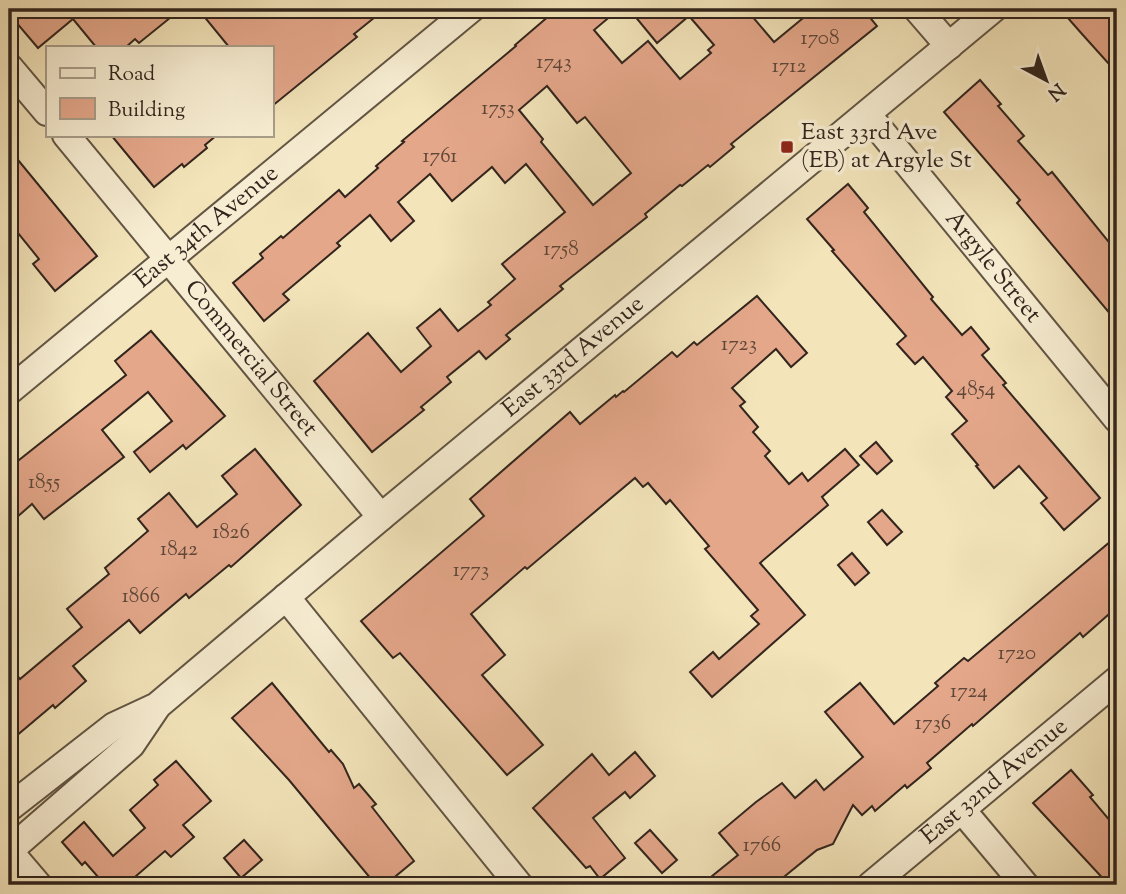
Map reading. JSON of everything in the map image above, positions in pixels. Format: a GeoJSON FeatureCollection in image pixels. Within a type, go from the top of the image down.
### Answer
{"type":"FeatureCollection","features":[{"type":"Feature","properties":{"kind":"street","name":"East 34th Avenue"},"geometry":{"type":"LineString","coordinates":[[9,391],[471,9]]}},
{"type":"Feature","properties":{"kind":"street"},"geometry":{"type":"LineString","coordinates":[[917,9],[949,46]]}},
{"type":"Feature","properties":{"kind":"street","name":"East 33rd Avenue"},"geometry":{"type":"LineString","coordinates":[[9,808],[114,726],[157,706],[993,9]]}},
{"type":"Feature","properties":{"kind":"street"},"geometry":{"type":"LineString","coordinates":[[9,67],[46,111]]}},
{"type":"Feature","properties":{"kind":"street","name":"Argyle Street"},"geometry":{"type":"LineString","coordinates":[[867,114],[1117,419]]}},
{"type":"Feature","properties":{"kind":"street","name":"Commercial Street"},"geometry":{"type":"LineString","coordinates":[[67,136],[381,517]]}},
{"type":"Feature","properties":{"kind":"street"},"geometry":{"type":"LineString","coordinates":[[286,597],[519,885]]}},
{"type":"Feature","properties":{"kind":"street","name":"East 32nd Avenue"},"geometry":{"type":"LineString","coordinates":[[871,885],[1117,680]]}},
{"type":"Feature","properties":{"kind":"street","name":"East 33rd Avenue"},"geometry":{"type":"LineString","coordinates":[[9,851],[131,745],[157,706]]}},
{"type":"Feature","properties":{"kind":"street"},"geometry":{"type":"LineString","coordinates":[[961,810],[1025,885]]}},
{"type":"Feature","properties":{"kind":"street"},"geometry":{"type":"LineString","coordinates":[[9,851],[38,885]]}},
{"type":"Feature","properties":{"kind":"building"},"geometry":{"type":"Polygon","coordinates":[[[9,9],[181,9],[139,43],[135,39],[127,46],[95,46],[73,19],[38,48],[9,14],[9,9]]]}},
{"type":"Feature","properties":{"kind":"building"},"geometry":{"type":"Polygon","coordinates":[[[198,9],[385,9],[354,34],[357,37],[273,105],[273,46],[228,46],[198,9]]]}},
{"type":"Feature","properties":{"kind":"building"},"geometry":{"type":"Polygon","coordinates":[[[557,9],[619,9],[594,30],[622,63],[648,41],[680,79],[711,53],[708,50],[714,45],[689,16],[657,43],[629,9],[746,9],[774,42],[814,9],[863,9],[877,26],[731,144],[734,147],[710,167],[708,165],[680,185],[645,214],[647,217],[560,286],[563,289],[506,335],[510,339],[486,359],[479,351],[447,377],[451,382],[421,407],[424,410],[372,452],[314,381],[368,333],[401,372],[431,346],[417,328],[440,309],[458,331],[491,305],[488,302],[515,279],[502,264],[565,212],[526,164],[505,183],[492,167],[452,201],[430,174],[398,202],[414,221],[391,241],[370,215],[337,243],[340,246],[283,294],[289,300],[264,321],[233,283],[263,258],[260,254],[339,190],[345,197],[378,168],[376,166],[404,142],[402,141],[557,9]],[[547,86],[519,110],[543,139],[541,142],[593,205],[631,173],[585,117],[577,123],[547,86]]]}},
{"type":"Feature","properties":{"kind":"building"},"geometry":{"type":"Polygon","coordinates":[[[1060,9],[1117,9],[1117,73],[1082,34],[1060,9]]]}},
{"type":"Feature","properties":{"kind":"building"},"geometry":{"type":"Polygon","coordinates":[[[980,80],[1024,136],[1018,141],[1048,175],[1052,172],[1117,252],[1117,322],[1017,203],[1020,200],[944,112],[980,80]]]}},
{"type":"Feature","properties":{"kind":"building"},"geometry":{"type":"Polygon","coordinates":[[[112,136],[216,136],[205,145],[207,148],[184,167],[182,164],[154,187],[112,136]]]}},
{"type":"Feature","properties":{"kind":"building"},"geometry":{"type":"Polygon","coordinates":[[[9,149],[97,256],[55,291],[33,264],[39,259],[9,222],[9,149]]]}},
{"type":"Feature","properties":{"kind":"building"},"geometry":{"type":"Polygon","coordinates":[[[848,184],[868,208],[864,212],[933,297],[931,299],[962,335],[971,327],[989,349],[982,355],[1006,383],[1003,385],[1100,498],[1064,530],[1041,503],[1047,498],[1019,466],[994,488],[952,434],[967,421],[946,397],[952,391],[923,357],[915,364],[897,344],[906,336],[807,219],[848,184]]]}},
{"type":"Feature","properties":{"kind":"building"},"geometry":{"type":"Polygon","coordinates":[[[757,296],[807,353],[791,367],[776,349],[732,388],[745,402],[740,406],[758,427],[753,432],[770,451],[765,456],[789,484],[802,473],[808,481],[845,449],[859,465],[822,497],[828,505],[760,563],[805,615],[712,697],[690,672],[713,652],[719,659],[759,624],[751,616],[758,610],[705,549],[709,546],[670,500],[666,504],[648,483],[643,487],[635,478],[471,614],[505,655],[482,675],[543,745],[507,775],[400,653],[393,658],[361,621],[484,516],[470,499],[570,412],[580,424],[672,352],[677,357],[694,342],[697,345],[757,296]]]}},
{"type":"Feature","properties":{"kind":"building"},"geometry":{"type":"Polygon","coordinates":[[[151,331],[225,416],[186,449],[183,445],[150,472],[134,452],[172,421],[148,392],[102,430],[124,457],[44,519],[32,504],[9,524],[9,468],[126,375],[115,361],[151,331]]]}},
{"type":"Feature","properties":{"kind":"building"},"geometry":{"type":"Polygon","coordinates":[[[876,442],[892,461],[877,474],[860,456],[876,442]]]}},
{"type":"Feature","properties":{"kind":"building"},"geometry":{"type":"Polygon","coordinates":[[[255,449],[301,505],[231,567],[229,565],[189,598],[186,594],[140,633],[129,620],[73,666],[86,681],[9,742],[9,666],[20,679],[82,627],[67,609],[109,574],[105,568],[148,531],[138,519],[169,493],[197,527],[237,494],[222,476],[255,449]]]}},
{"type":"Feature","properties":{"kind":"building"},"geometry":{"type":"Polygon","coordinates":[[[882,510],[902,532],[887,545],[868,522],[882,510]]]}},
{"type":"Feature","properties":{"kind":"building"},"geometry":{"type":"Polygon","coordinates":[[[1117,536],[1117,607],[1083,637],[1080,633],[973,726],[972,724],[927,763],[931,768],[907,788],[905,785],[875,811],[872,806],[862,815],[853,805],[833,844],[817,850],[774,885],[701,885],[738,855],[719,833],[756,802],[782,783],[795,798],[816,780],[824,790],[863,757],[825,712],[860,683],[894,724],[938,686],[935,683],[964,658],[968,661],[1117,536]]]}},
{"type":"Feature","properties":{"kind":"building"},"geometry":{"type":"Polygon","coordinates":[[[852,553],[869,573],[855,585],[838,565],[852,553]]]}},
{"type":"Feature","properties":{"kind":"building"},"geometry":{"type":"Polygon","coordinates":[[[272,683],[329,752],[331,750],[343,764],[354,788],[359,784],[376,804],[372,807],[414,861],[385,885],[376,885],[289,780],[232,718],[272,683]]]}},
{"type":"Feature","properties":{"kind":"building"},"geometry":{"type":"Polygon","coordinates":[[[635,752],[655,776],[630,798],[625,792],[593,818],[625,858],[600,879],[590,866],[586,868],[533,808],[592,754],[609,775],[635,752]]]}},
{"type":"Feature","properties":{"kind":"building"},"geometry":{"type":"Polygon","coordinates":[[[176,761],[211,801],[183,825],[194,837],[171,857],[165,851],[136,876],[144,885],[105,885],[85,862],[82,865],[62,842],[84,822],[113,856],[145,828],[130,810],[158,785],[154,780],[176,761]]]}},
{"type":"Feature","properties":{"kind":"building"},"geometry":{"type":"Polygon","coordinates":[[[1071,770],[1117,829],[1117,885],[1109,885],[1033,803],[1071,770]]]}},
{"type":"Feature","properties":{"kind":"building"},"geometry":{"type":"Polygon","coordinates":[[[650,830],[677,860],[662,873],[635,843],[650,830]]]}},
{"type":"Feature","properties":{"kind":"building"},"geometry":{"type":"Polygon","coordinates":[[[244,840],[262,860],[241,878],[224,858],[244,840]]]}},
{"type":"Feature","properties":{"kind":"place","name":"East 33rd Ave (EB) at Argyle St"},"geometry":{"type":"Point","coordinates":[787,147]}}]}
